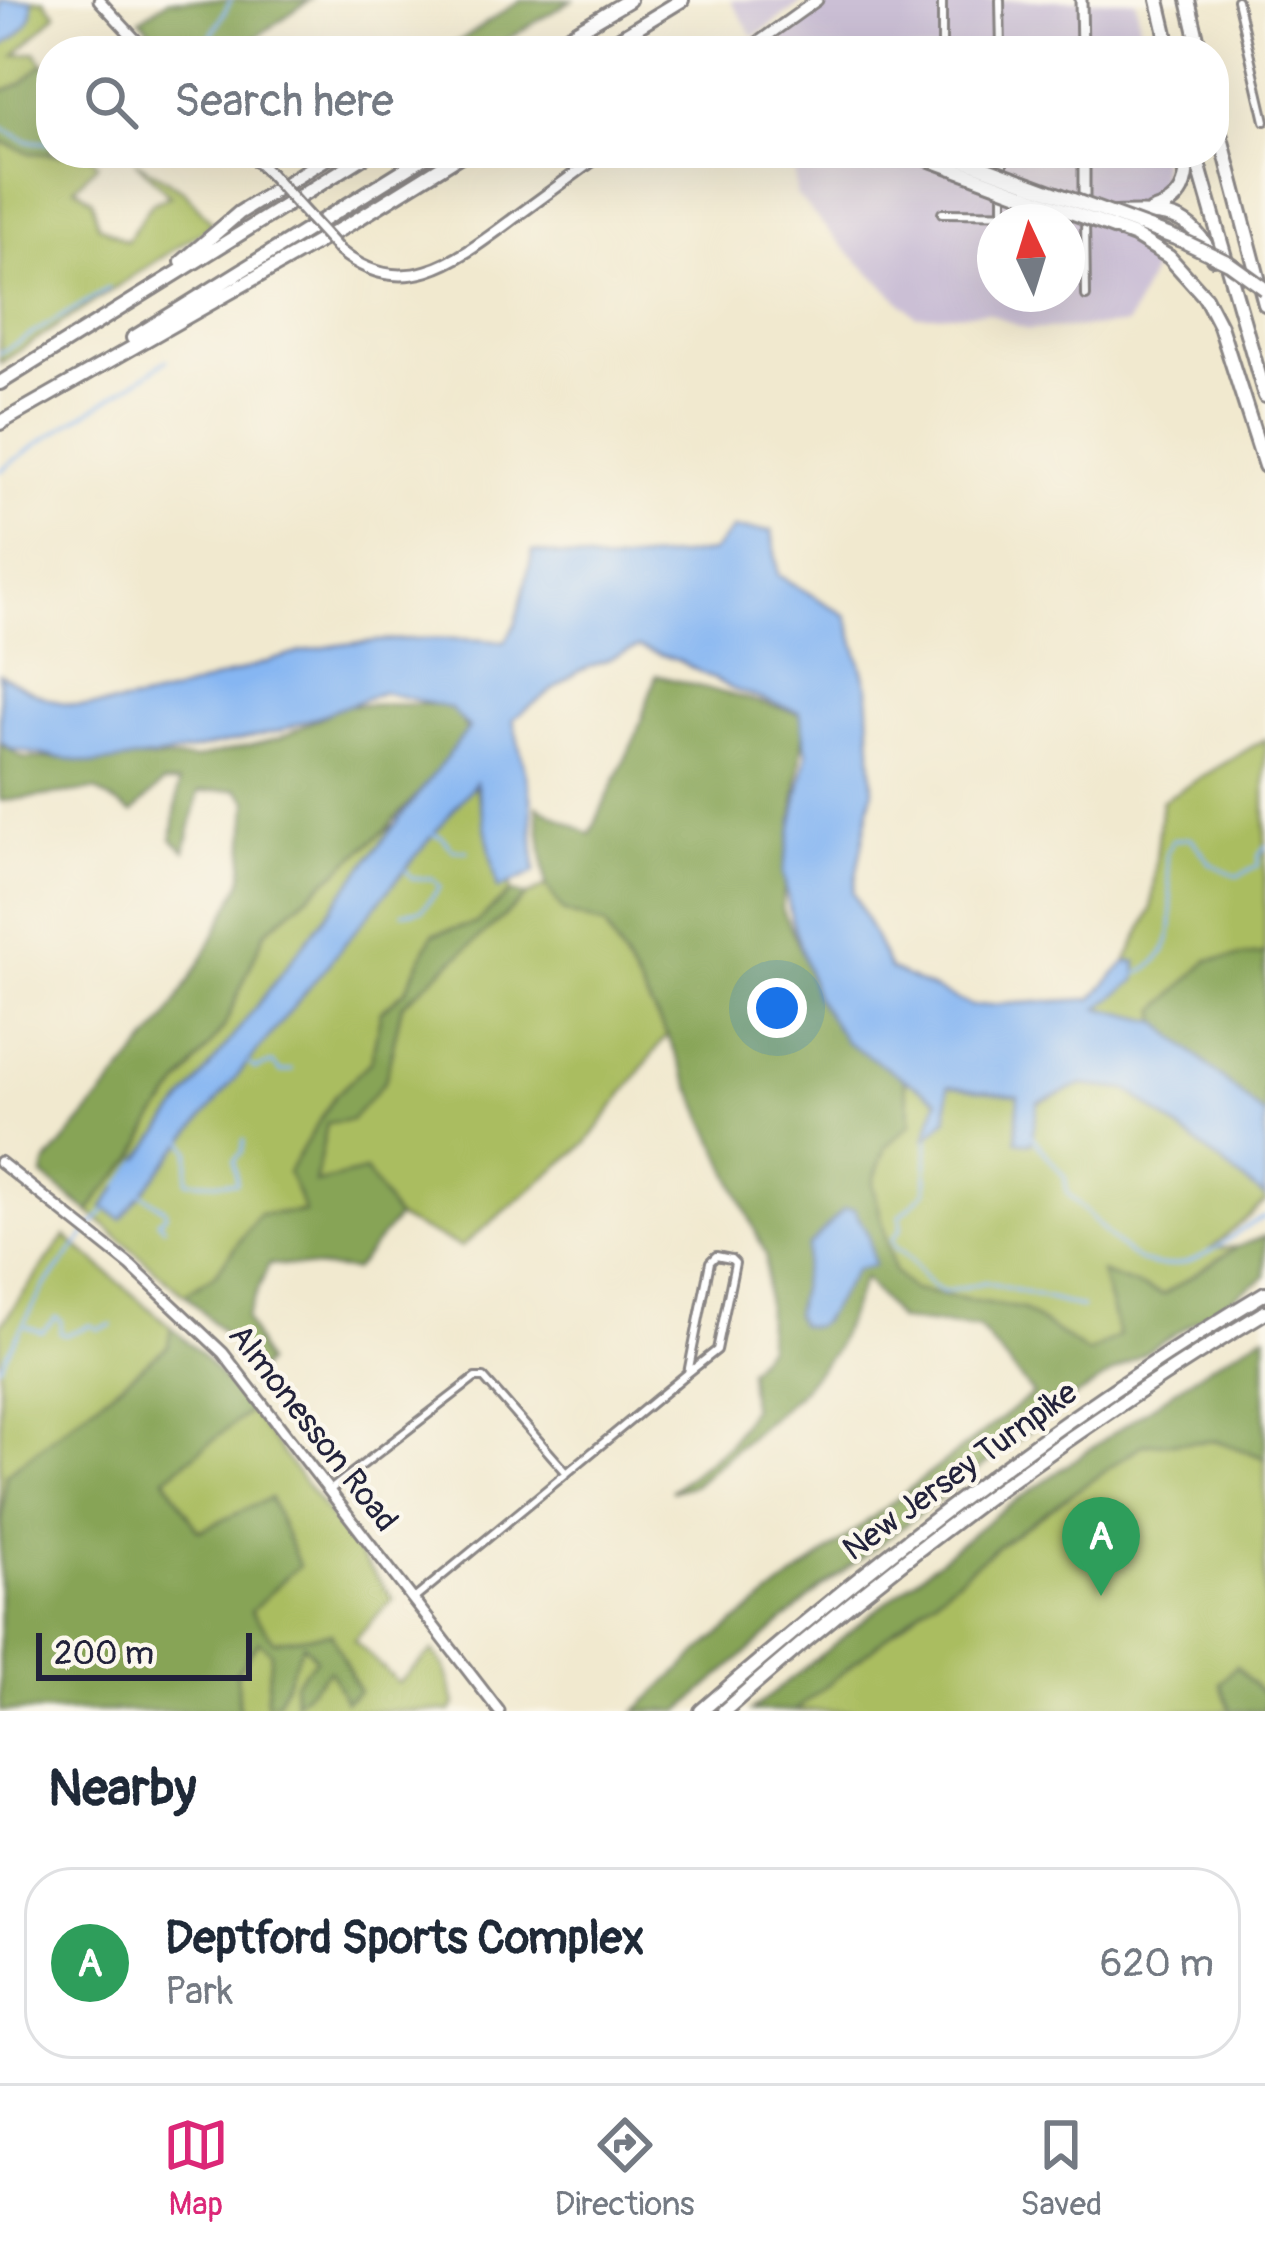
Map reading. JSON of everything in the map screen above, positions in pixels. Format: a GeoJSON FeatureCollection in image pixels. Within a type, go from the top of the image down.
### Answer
{"type":"FeatureCollection","features":[{"type":"Feature","properties":{"kind":"highway"},"geometry":{"type":"LineString","coordinates":[[571,36],[631,0]]}},
{"type":"Feature","properties":{"kind":"highway"},"geometry":{"type":"LineString","coordinates":[[623,36],[682,0]]}},
{"type":"Feature","properties":{"kind":"highway"},"geometry":{"type":"LineString","coordinates":[[1158,0],[1166,36]]}},
{"type":"Feature","properties":{"kind":"highway"},"geometry":{"type":"LineString","coordinates":[[1188,0],[1196,36]]}},
{"type":"Feature","properties":{"kind":"highway"},"geometry":{"type":"LineString","coordinates":[[133,300],[239,213],[311,168]]}},
{"type":"Feature","properties":{"kind":"highway"},"geometry":{"type":"LineString","coordinates":[[0,383],[346,168]]}},
{"type":"Feature","properties":{"kind":"highway"},"geometry":{"type":"LineString","coordinates":[[0,423],[407,168]]}},
{"type":"Feature","properties":{"kind":"highway"},"geometry":{"type":"LineString","coordinates":[[0,423],[440,168]]}},
{"type":"Feature","properties":{"kind":"highway"},"geometry":{"type":"LineString","coordinates":[[954,168],[1135,236],[1169,257],[1218,319],[1265,466]]}},
{"type":"Feature","properties":{"kind":"highway"},"geometry":{"type":"LineString","coordinates":[[987,168],[1173,236],[1229,263],[1265,290]]}},
{"type":"Feature","properties":{"kind":"highway"},"geometry":{"type":"LineString","coordinates":[[1136,213],[1176,200],[1188,168]]}},
{"type":"Feature","properties":{"kind":"highway"},"geometry":{"type":"LineString","coordinates":[[1195,168],[1265,396]]}},
{"type":"Feature","properties":{"kind":"highway"},"geometry":{"type":"LineString","coordinates":[[1229,168],[1265,304]]}},
{"type":"Feature","properties":{"kind":"highway"},"geometry":{"type":"LineString","coordinates":[[1085,214],[1177,217],[1198,230],[1237,308]]}},
{"type":"Feature","properties":{"kind":"highway","name":"New Jersey Turnpike"},"geometry":{"type":"LineString","coordinates":[[701,1711],[897,1547],[1081,1414],[1265,1293]]}},
{"type":"Feature","properties":{"kind":"highway","name":"New Jersey Turnpike"},"geometry":{"type":"LineString","coordinates":[[724,1711],[836,1616],[981,1504],[1265,1312]]}},
{"type":"Feature","properties":{"kind":"main road"},"geometry":{"type":"LineString","coordinates":[[99,0],[132,36]]}},
{"type":"Feature","properties":{"kind":"main road"},"geometry":{"type":"LineString","coordinates":[[767,36],[817,0]]}},
{"type":"Feature","properties":{"kind":"main road"},"geometry":{"type":"LineString","coordinates":[[1081,0],[1082,36]]}},
{"type":"Feature","properties":{"kind":"main road"},"geometry":{"type":"LineString","coordinates":[[263,168],[339,250],[359,265],[386,274],[419,274],[442,266],[582,168]]}},
{"type":"Feature","properties":{"kind":"main road"},"geometry":{"type":"LineString","coordinates":[[1084,168],[1084,204]]}},
{"type":"Feature","properties":{"kind":"main road","name":"Almonesson Road"},"geometry":{"type":"LineString","coordinates":[[4,1165],[98,1239],[223,1353],[499,1711]]}},
{"type":"Feature","properties":{"kind":"street"},"geometry":{"type":"LineString","coordinates":[[942,0],[942,36]]}},
{"type":"Feature","properties":{"kind":"street"},"geometry":{"type":"LineString","coordinates":[[1000,0],[1001,36]]}},
{"type":"Feature","properties":{"kind":"street"},"geometry":{"type":"LineString","coordinates":[[1237,0],[1265,121]]}},
{"type":"Feature","properties":{"kind":"street"},"geometry":{"type":"LineString","coordinates":[[1003,168],[1004,204]]}},
{"type":"Feature","properties":{"kind":"street"},"geometry":{"type":"LineString","coordinates":[[942,213],[977,213]]}},
{"type":"Feature","properties":{"kind":"street"},"geometry":{"type":"LineString","coordinates":[[1085,255],[1086,296]]}},
{"type":"Feature","properties":{"kind":"street"},"geometry":{"type":"LineString","coordinates":[[0,1180],[4,1165]]}},
{"type":"Feature","properties":{"kind":"street"},"geometry":{"type":"LineString","coordinates":[[414,1599],[718,1350],[735,1263],[731,1259],[716,1256],[710,1262],[688,1373]]}},
{"type":"Feature","properties":{"kind":"street"},"geometry":{"type":"LineString","coordinates":[[330,1490],[475,1378],[484,1378],[567,1473]]}},
{"type":"Feature","properties":{"kind":"shaded area"},"geometry":{"type":"Polygon","coordinates":[[[730,0],[805,0],[755,36],[730,0]]]}},
{"type":"Feature","properties":{"kind":"shaded area"},"geometry":{"type":"Polygon","coordinates":[[[826,0],[1136,0],[1142,36],[782,36],[826,0]]]}},
{"type":"Feature","properties":{"kind":"shaded area"},"geometry":{"type":"Polygon","coordinates":[[[794,168],[1161,168],[1161,214],[1127,215],[1127,237],[1158,259],[1127,325],[1027,330],[987,312],[916,316],[796,195],[794,168]]]}},
{"type":"Feature","properties":{"kind":"green space"},"geometry":{"type":"Polygon","coordinates":[[[0,0],[44,0],[56,14],[15,55],[35,52],[36,70],[21,84],[0,92],[0,0]]]}},
{"type":"Feature","properties":{"kind":"green space"},"geometry":{"type":"Polygon","coordinates":[[[169,0],[310,0],[258,36],[155,36],[140,19],[169,0]]]}},
{"type":"Feature","properties":{"kind":"green space"},"geometry":{"type":"Polygon","coordinates":[[[521,0],[572,0],[513,36],[467,36],[521,0]]]}},
{"type":"Feature","properties":{"kind":"green space"},"geometry":{"type":"Polygon","coordinates":[[[36,70],[36,153],[0,141],[0,92],[21,84],[36,70]]]}},
{"type":"Feature","properties":{"kind":"green space"},"geometry":{"type":"Polygon","coordinates":[[[0,141],[36,153],[36,168],[94,168],[75,187],[92,200],[98,225],[127,241],[151,204],[170,196],[142,168],[183,190],[213,224],[0,363],[0,141]]]}},
{"type":"Feature","properties":{"kind":"green space"},"geometry":{"type":"Polygon","coordinates":[[[656,675],[806,715],[782,908],[829,1014],[903,1074],[912,1123],[886,1146],[873,1183],[894,1272],[913,1290],[1022,1309],[1088,1353],[1119,1336],[1101,1272],[1163,1295],[1237,1247],[1265,1236],[1265,1277],[1070,1400],[820,1589],[680,1711],[636,1711],[713,1640],[1033,1394],[979,1328],[899,1320],[864,1278],[834,1351],[797,1395],[693,1486],[671,1491],[729,1444],[751,1408],[748,1370],[767,1346],[766,1255],[667,1035],[605,925],[564,912],[546,886],[537,806],[590,834],[636,736],[656,675]]]}},
{"type":"Feature","properties":{"kind":"green space"},"geometry":{"type":"Polygon","coordinates":[[[453,704],[470,737],[382,833],[265,932],[224,1027],[154,1119],[135,1158],[89,1212],[43,1176],[45,1165],[165,1021],[205,954],[242,881],[248,801],[237,789],[199,792],[185,851],[172,839],[179,783],[163,783],[132,813],[95,790],[0,801],[0,744],[23,758],[195,759],[280,738],[345,705],[453,704]]]}},
{"type":"Feature","properties":{"kind":"green space"},"geometry":{"type":"Polygon","coordinates":[[[1265,739],[1265,954],[1209,960],[1157,1010],[1158,1022],[1098,1008],[1136,979],[1136,962],[1126,962],[1151,910],[1162,801],[1265,739]]]}},
{"type":"Feature","properties":{"kind":"green space"},"geometry":{"type":"Polygon","coordinates":[[[471,776],[511,891],[475,924],[433,934],[406,990],[381,1011],[372,1061],[334,1097],[289,1172],[306,1212],[259,1214],[215,1275],[184,1295],[89,1212],[135,1158],[154,1119],[224,1027],[265,932],[382,833],[471,776]]]}},
{"type":"Feature","properties":{"kind":"green space"},"geometry":{"type":"Polygon","coordinates":[[[546,886],[564,912],[604,924],[667,1035],[587,1143],[461,1247],[397,1218],[366,1172],[315,1184],[327,1122],[385,1081],[402,1005],[527,896],[546,886]]]}},
{"type":"Feature","properties":{"kind":"green space"},"geometry":{"type":"Polygon","coordinates":[[[511,892],[527,896],[402,1005],[385,1081],[351,1120],[327,1123],[315,1183],[366,1171],[397,1218],[354,1270],[269,1264],[246,1318],[265,1363],[259,1370],[185,1294],[215,1275],[259,1214],[305,1212],[288,1172],[334,1097],[371,1061],[381,1011],[406,990],[433,934],[475,924],[511,892]]]}},
{"type":"Feature","properties":{"kind":"green space"},"geometry":{"type":"Polygon","coordinates":[[[1265,954],[1265,1116],[1158,1022],[1157,1010],[1209,960],[1265,954]]]}},
{"type":"Feature","properties":{"kind":"green space"},"geometry":{"type":"Polygon","coordinates":[[[903,1074],[939,1100],[927,1137],[948,1086],[1019,1096],[1016,1140],[1031,1142],[1038,1103],[1082,1085],[1129,1090],[1265,1197],[1265,1202],[1212,1248],[1237,1247],[1163,1295],[1119,1336],[1088,1353],[1022,1309],[913,1290],[894,1272],[873,1183],[886,1146],[912,1123],[903,1074]]]}},
{"type":"Feature","properties":{"kind":"green space"},"geometry":{"type":"Polygon","coordinates":[[[65,1236],[171,1327],[169,1346],[7,1474],[0,1544],[0,1326],[65,1236]]]}},
{"type":"Feature","properties":{"kind":"green space"},"geometry":{"type":"Polygon","coordinates":[[[171,1327],[250,1411],[165,1478],[199,1531],[270,1498],[299,1565],[251,1611],[274,1641],[331,1633],[359,1692],[345,1701],[330,1670],[295,1703],[294,1683],[316,1659],[303,1644],[278,1702],[266,1704],[271,1652],[259,1641],[237,1671],[239,1711],[0,1711],[0,1544],[6,1474],[168,1346],[171,1327]]]}},
{"type":"Feature","properties":{"kind":"green space"},"geometry":{"type":"Polygon","coordinates":[[[1265,1334],[1265,1458],[1218,1441],[1143,1444],[999,1545],[795,1711],[751,1711],[994,1516],[1210,1366],[1265,1334]]]}},
{"type":"Feature","properties":{"kind":"green space"},"geometry":{"type":"Polygon","coordinates":[[[250,1411],[393,1599],[354,1640],[398,1683],[433,1651],[445,1668],[455,1704],[451,1711],[239,1711],[237,1671],[259,1640],[271,1652],[278,1701],[302,1643],[317,1659],[295,1683],[295,1702],[331,1669],[331,1634],[274,1641],[250,1610],[271,1499],[198,1531],[165,1477],[250,1411]]]}},
{"type":"Feature","properties":{"kind":"green space"},"geometry":{"type":"Polygon","coordinates":[[[1218,1441],[1265,1458],[1265,1696],[1236,1666],[1220,1683],[1231,1711],[795,1711],[999,1545],[1143,1444],[1218,1441]]]}},
{"type":"Feature","properties":{"kind":"green space"},"geometry":{"type":"Polygon","coordinates":[[[1236,1666],[1265,1696],[1265,1711],[1231,1711],[1220,1683],[1236,1666]]]}},
{"type":"Feature","properties":{"kind":"water"},"geometry":{"type":"Polygon","coordinates":[[[0,0],[31,0],[32,15],[25,28],[0,47],[0,0]]]}},
{"type":"Feature","properties":{"kind":"water"},"geometry":{"type":"Polygon","coordinates":[[[733,529],[772,531],[778,575],[847,616],[868,688],[873,789],[853,892],[890,969],[971,1006],[1092,999],[1126,962],[1137,962],[1136,980],[1099,1008],[1158,1022],[1265,1116],[1265,1197],[1129,1090],[1082,1085],[1038,1102],[1031,1143],[1016,1141],[1018,1096],[948,1086],[947,1118],[925,1140],[938,1100],[845,1041],[816,997],[791,917],[783,872],[807,754],[800,712],[735,690],[677,660],[638,647],[577,672],[513,719],[531,797],[535,872],[498,889],[476,782],[121,1219],[103,1207],[469,728],[450,708],[383,692],[279,731],[175,754],[94,764],[11,749],[0,741],[0,674],[30,691],[86,706],[169,694],[325,647],[403,640],[505,642],[516,623],[533,551],[606,563],[712,552],[733,529]]]}},
{"type":"Feature","properties":{"kind":"water"},"geometry":{"type":"Polygon","coordinates":[[[844,1209],[854,1209],[868,1235],[874,1265],[856,1269],[820,1323],[799,1324],[795,1315],[808,1247],[844,1209]]]}},
{"type":"Feature","properties":{"kind":"waterway"},"geometry":{"type":"LineString","coordinates":[[211,36],[231,0]]}},
{"type":"Feature","properties":{"kind":"waterway"},"geometry":{"type":"LineString","coordinates":[[0,127],[36,142]]}},
{"type":"Feature","properties":{"kind":"waterway"},"geometry":{"type":"LineString","coordinates":[[0,353],[109,288]]}},
{"type":"Feature","properties":{"kind":"waterway"},"geometry":{"type":"LineString","coordinates":[[0,471],[167,360]]}},
{"type":"Feature","properties":{"kind":"waterway"},"geometry":{"type":"LineString","coordinates":[[434,834],[453,850],[467,851]]}},
{"type":"Feature","properties":{"kind":"waterway"},"geometry":{"type":"LineString","coordinates":[[1137,974],[1153,964],[1170,938],[1166,853],[1173,840],[1191,838],[1211,864],[1238,876],[1258,866],[1265,846]]}},
{"type":"Feature","properties":{"kind":"waterway"},"geometry":{"type":"LineString","coordinates":[[403,913],[422,910],[440,887],[432,878],[412,879],[406,870]]}},
{"type":"Feature","properties":{"kind":"waterway"},"geometry":{"type":"LineString","coordinates":[[249,1063],[255,1069],[272,1063],[281,1072],[292,1070]]}},
{"type":"Feature","properties":{"kind":"waterway"},"geometry":{"type":"LineString","coordinates":[[1031,1135],[1065,1177],[1067,1193],[1112,1240],[1144,1262],[1183,1263],[1265,1217]]}},
{"type":"Feature","properties":{"kind":"waterway"},"geometry":{"type":"LineString","coordinates":[[183,1138],[190,1150],[187,1181],[237,1183],[234,1160],[244,1140]]}},
{"type":"Feature","properties":{"kind":"waterway"},"geometry":{"type":"LineString","coordinates":[[928,1139],[926,1191],[900,1216],[901,1229],[892,1239],[895,1248],[944,1292],[985,1282],[1083,1308]]}},
{"type":"Feature","properties":{"kind":"waterway"},"geometry":{"type":"LineString","coordinates":[[119,1186],[139,1161]]}},
{"type":"Feature","properties":{"kind":"waterway"},"geometry":{"type":"LineString","coordinates":[[139,1192],[165,1209],[166,1215],[158,1221],[164,1227]]}},
{"type":"Feature","properties":{"kind":"waterway"},"geometry":{"type":"LineString","coordinates":[[0,1366],[44,1287],[105,1210]]}},
{"type":"Feature","properties":{"kind":"waterway"},"geometry":{"type":"LineString","coordinates":[[26,1326],[42,1332],[56,1317],[65,1335],[91,1325],[98,1329],[112,1325]]}},
{"type":"Feature","properties":{"kind":"place","name":"Deptford Sports Complex"},"geometry":{"type":"Point","coordinates":[1101,1596]}}]}
